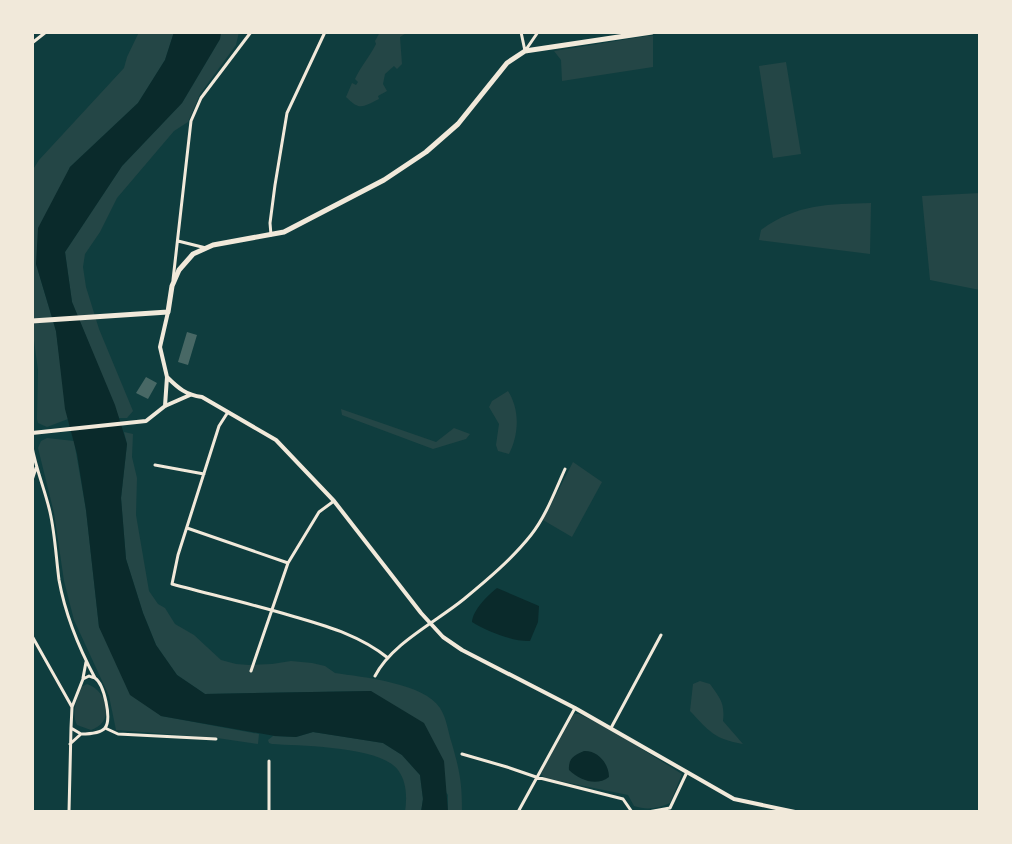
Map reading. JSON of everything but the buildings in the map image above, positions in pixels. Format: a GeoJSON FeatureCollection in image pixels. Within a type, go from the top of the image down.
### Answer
{"type":"FeatureCollection","features":[{"type":"Feature","properties":{"kind":"main road"},"geometry":{"type":"LineString","coordinates":[[32,321],[168,312],[172,286],[179,270],[193,254],[213,245],[284,232],[384,180],[426,152],[458,124],[507,63],[525,51],[652,32]]}},
{"type":"Feature","properties":{"kind":"street"},"geometry":{"type":"LineString","coordinates":[[32,43],[46,32]]}},
{"type":"Feature","properties":{"kind":"street"},"geometry":{"type":"LineString","coordinates":[[172,286],[191,121],[201,98],[251,32]]}},
{"type":"Feature","properties":{"kind":"street"},"geometry":{"type":"LineString","coordinates":[[271,235],[270,223],[287,113],[325,32]]}},
{"type":"Feature","properties":{"kind":"street"},"geometry":{"type":"LineString","coordinates":[[521,32],[525,51]]}},
{"type":"Feature","properties":{"kind":"street"},"geometry":{"type":"LineString","coordinates":[[525,51],[538,32]]}},
{"type":"Feature","properties":{"kind":"street"},"geometry":{"type":"LineString","coordinates":[[177,241],[206,248]]}},
{"type":"Feature","properties":{"kind":"street"},"geometry":{"type":"LineString","coordinates":[[165,406],[167,377],[160,347],[168,312]]}},
{"type":"Feature","properties":{"kind":"street"},"geometry":{"type":"LineString","coordinates":[[167,377],[190,395],[202,397],[276,440],[334,501],[443,637],[734,799],[773,810],[795,812]]}},
{"type":"Feature","properties":{"kind":"street"},"geometry":{"type":"LineString","coordinates":[[32,433],[146,421],[165,406],[190,395]]}},
{"type":"Feature","properties":{"kind":"street"},"geometry":{"type":"LineString","coordinates":[[228,412],[219,426],[172,584],[338,630],[388,658]]}},
{"type":"Feature","properties":{"kind":"street"},"geometry":{"type":"LineString","coordinates":[[32,447],[50,514],[60,583],[70,622],[86,662],[106,699],[108,721],[105,728],[92,734],[81,734],[71,728]]}},
{"type":"Feature","properties":{"kind":"street"},"geometry":{"type":"LineString","coordinates":[[155,465],[204,474]]}},
{"type":"Feature","properties":{"kind":"street"},"geometry":{"type":"LineString","coordinates":[[32,480],[36,468]]}},
{"type":"Feature","properties":{"kind":"street"},"geometry":{"type":"LineString","coordinates":[[375,676],[388,658],[430,622],[485,582],[532,535],[565,469]]}},
{"type":"Feature","properties":{"kind":"street"},"geometry":{"type":"LineString","coordinates":[[251,671],[288,563],[319,512],[334,501]]}},
{"type":"Feature","properties":{"kind":"street"},"geometry":{"type":"LineString","coordinates":[[187,528],[288,563]]}},
{"type":"Feature","properties":{"kind":"street"},"geometry":{"type":"LineString","coordinates":[[611,728],[661,635]]}},
{"type":"Feature","properties":{"kind":"street"},"geometry":{"type":"LineString","coordinates":[[32,636],[72,707]]}},
{"type":"Feature","properties":{"kind":"street"},"geometry":{"type":"LineString","coordinates":[[69,812],[72,707],[86,662]]}},
{"type":"Feature","properties":{"kind":"street"},"geometry":{"type":"LineString","coordinates":[[83,679],[89,676],[95,678]]}},
{"type":"Feature","properties":{"kind":"street"},"geometry":{"type":"LineString","coordinates":[[518,812],[575,708]]}},
{"type":"Feature","properties":{"kind":"street"},"geometry":{"type":"LineString","coordinates":[[105,728],[118,734],[216,739]]}},
{"type":"Feature","properties":{"kind":"street"},"geometry":{"type":"LineString","coordinates":[[70,744],[81,734]]}},
{"type":"Feature","properties":{"kind":"street"},"geometry":{"type":"LineString","coordinates":[[462,754],[623,799],[632,812]]}},
{"type":"Feature","properties":{"kind":"street"},"geometry":{"type":"LineString","coordinates":[[269,761],[269,812]]}},
{"type":"Feature","properties":{"kind":"street"},"geometry":{"type":"LineString","coordinates":[[648,812],[670,808],[687,772]]}},
{"type":"Feature","properties":{"kind":"shaded area"},"geometry":{"type":"Polygon","coordinates":[[[139,32],[174,32],[165,60],[138,103],[70,167],[36,264],[56,331],[68,419],[47,427],[38,423],[37,419],[38,370],[32,326],[32,171],[124,68],[139,32]]]}},
{"type":"Feature","properties":{"kind":"shaded area"},"geometry":{"type":"Polygon","coordinates":[[[174,32],[221,32],[220,39],[182,103],[122,166],[65,252],[72,302],[115,405],[127,444],[121,498],[126,559],[143,613],[156,645],[177,675],[205,694],[371,691],[424,723],[444,761],[448,812],[421,812],[420,775],[402,755],[383,743],[313,732],[296,737],[275,736],[161,716],[130,695],[99,627],[86,510],[77,454],[65,409],[56,331],[36,264],[38,228],[70,167],[138,103],[165,60],[174,32]]]}},
{"type":"Feature","properties":{"kind":"shaded area"},"geometry":{"type":"Polygon","coordinates":[[[221,32],[239,32],[236,45],[200,94],[188,122],[174,131],[117,198],[85,254],[86,287],[99,329],[133,411],[127,418],[119,418],[72,302],[65,252],[122,166],[182,103],[220,39],[221,32]]]}},
{"type":"Feature","properties":{"kind":"shaded area"},"geometry":{"type":"Polygon","coordinates":[[[380,32],[408,32],[400,37],[402,64],[385,74],[383,84],[387,91],[378,96],[379,99],[358,106],[346,97],[352,83],[356,85],[358,82],[355,79],[380,32]]]}},
{"type":"Feature","properties":{"kind":"shaded area"},"geometry":{"type":"Polygon","coordinates":[[[653,36],[653,67],[562,81],[561,60],[554,51],[653,36]]]}},
{"type":"Feature","properties":{"kind":"shaded area"},"geometry":{"type":"Polygon","coordinates":[[[786,62],[801,154],[773,158],[759,66],[786,62]]]}},
{"type":"Feature","properties":{"kind":"shaded area"},"geometry":{"type":"Polygon","coordinates":[[[980,193],[980,290],[930,280],[922,196],[980,193]]]}},
{"type":"Feature","properties":{"kind":"shaded area"},"geometry":{"type":"Polygon","coordinates":[[[871,203],[870,254],[759,240],[761,230],[800,210],[871,203]]]}},
{"type":"Feature","properties":{"kind":"shaded area"},"geometry":{"type":"Polygon","coordinates":[[[508,391],[515,406],[517,422],[509,454],[498,451],[499,424],[489,407],[492,401],[508,391]]]}},
{"type":"Feature","properties":{"kind":"shaded area"},"geometry":{"type":"Polygon","coordinates":[[[341,409],[436,442],[454,428],[470,434],[466,439],[433,449],[342,415],[341,409]]]}},
{"type":"Feature","properties":{"kind":"shaded area"},"geometry":{"type":"Polygon","coordinates":[[[124,432],[133,434],[136,515],[149,591],[175,624],[194,635],[221,660],[249,665],[291,661],[312,663],[325,666],[335,673],[407,687],[432,699],[444,717],[455,754],[462,812],[448,812],[448,795],[371,691],[205,694],[177,675],[156,645],[126,559],[121,498],[127,444],[124,432]]]}},
{"type":"Feature","properties":{"kind":"shaded area"},"geometry":{"type":"Polygon","coordinates":[[[47,438],[74,441],[86,510],[99,627],[161,716],[259,734],[258,744],[116,730],[109,696],[74,620],[64,581],[54,513],[38,448],[41,441],[47,438]]]}},
{"type":"Feature","properties":{"kind":"shaded area"},"geometry":{"type":"Polygon","coordinates":[[[573,462],[602,482],[572,537],[543,520],[573,462]]]}},
{"type":"Feature","properties":{"kind":"shaded area"},"geometry":{"type":"Polygon","coordinates":[[[497,588],[539,606],[538,622],[530,641],[500,635],[472,622],[478,608],[497,588]]]}},
{"type":"Feature","properties":{"kind":"shaded area"},"geometry":{"type":"Polygon","coordinates":[[[700,681],[710,684],[717,693],[723,721],[743,744],[725,740],[713,733],[690,711],[693,684],[700,681]]]}},
{"type":"Feature","properties":{"kind":"shaded area"},"geometry":{"type":"Polygon","coordinates":[[[87,684],[100,693],[106,706],[104,720],[91,730],[77,725],[75,716],[81,687],[87,684]]]}},
{"type":"Feature","properties":{"kind":"shaded area"},"geometry":{"type":"Polygon","coordinates":[[[574,714],[608,728],[682,774],[670,803],[661,807],[638,807],[634,806],[628,795],[545,778],[541,774],[543,769],[574,714]]]}},
{"type":"Feature","properties":{"kind":"shaded area"},"geometry":{"type":"Polygon","coordinates":[[[313,732],[383,743],[402,755],[420,775],[421,812],[405,812],[403,780],[389,762],[358,752],[272,744],[268,740],[273,736],[296,737],[313,732]]]}},
{"type":"Feature","properties":{"kind":"shaded area"},"geometry":{"type":"Polygon","coordinates":[[[584,751],[602,759],[609,777],[599,782],[588,781],[569,770],[572,758],[584,751]]]}}]}
